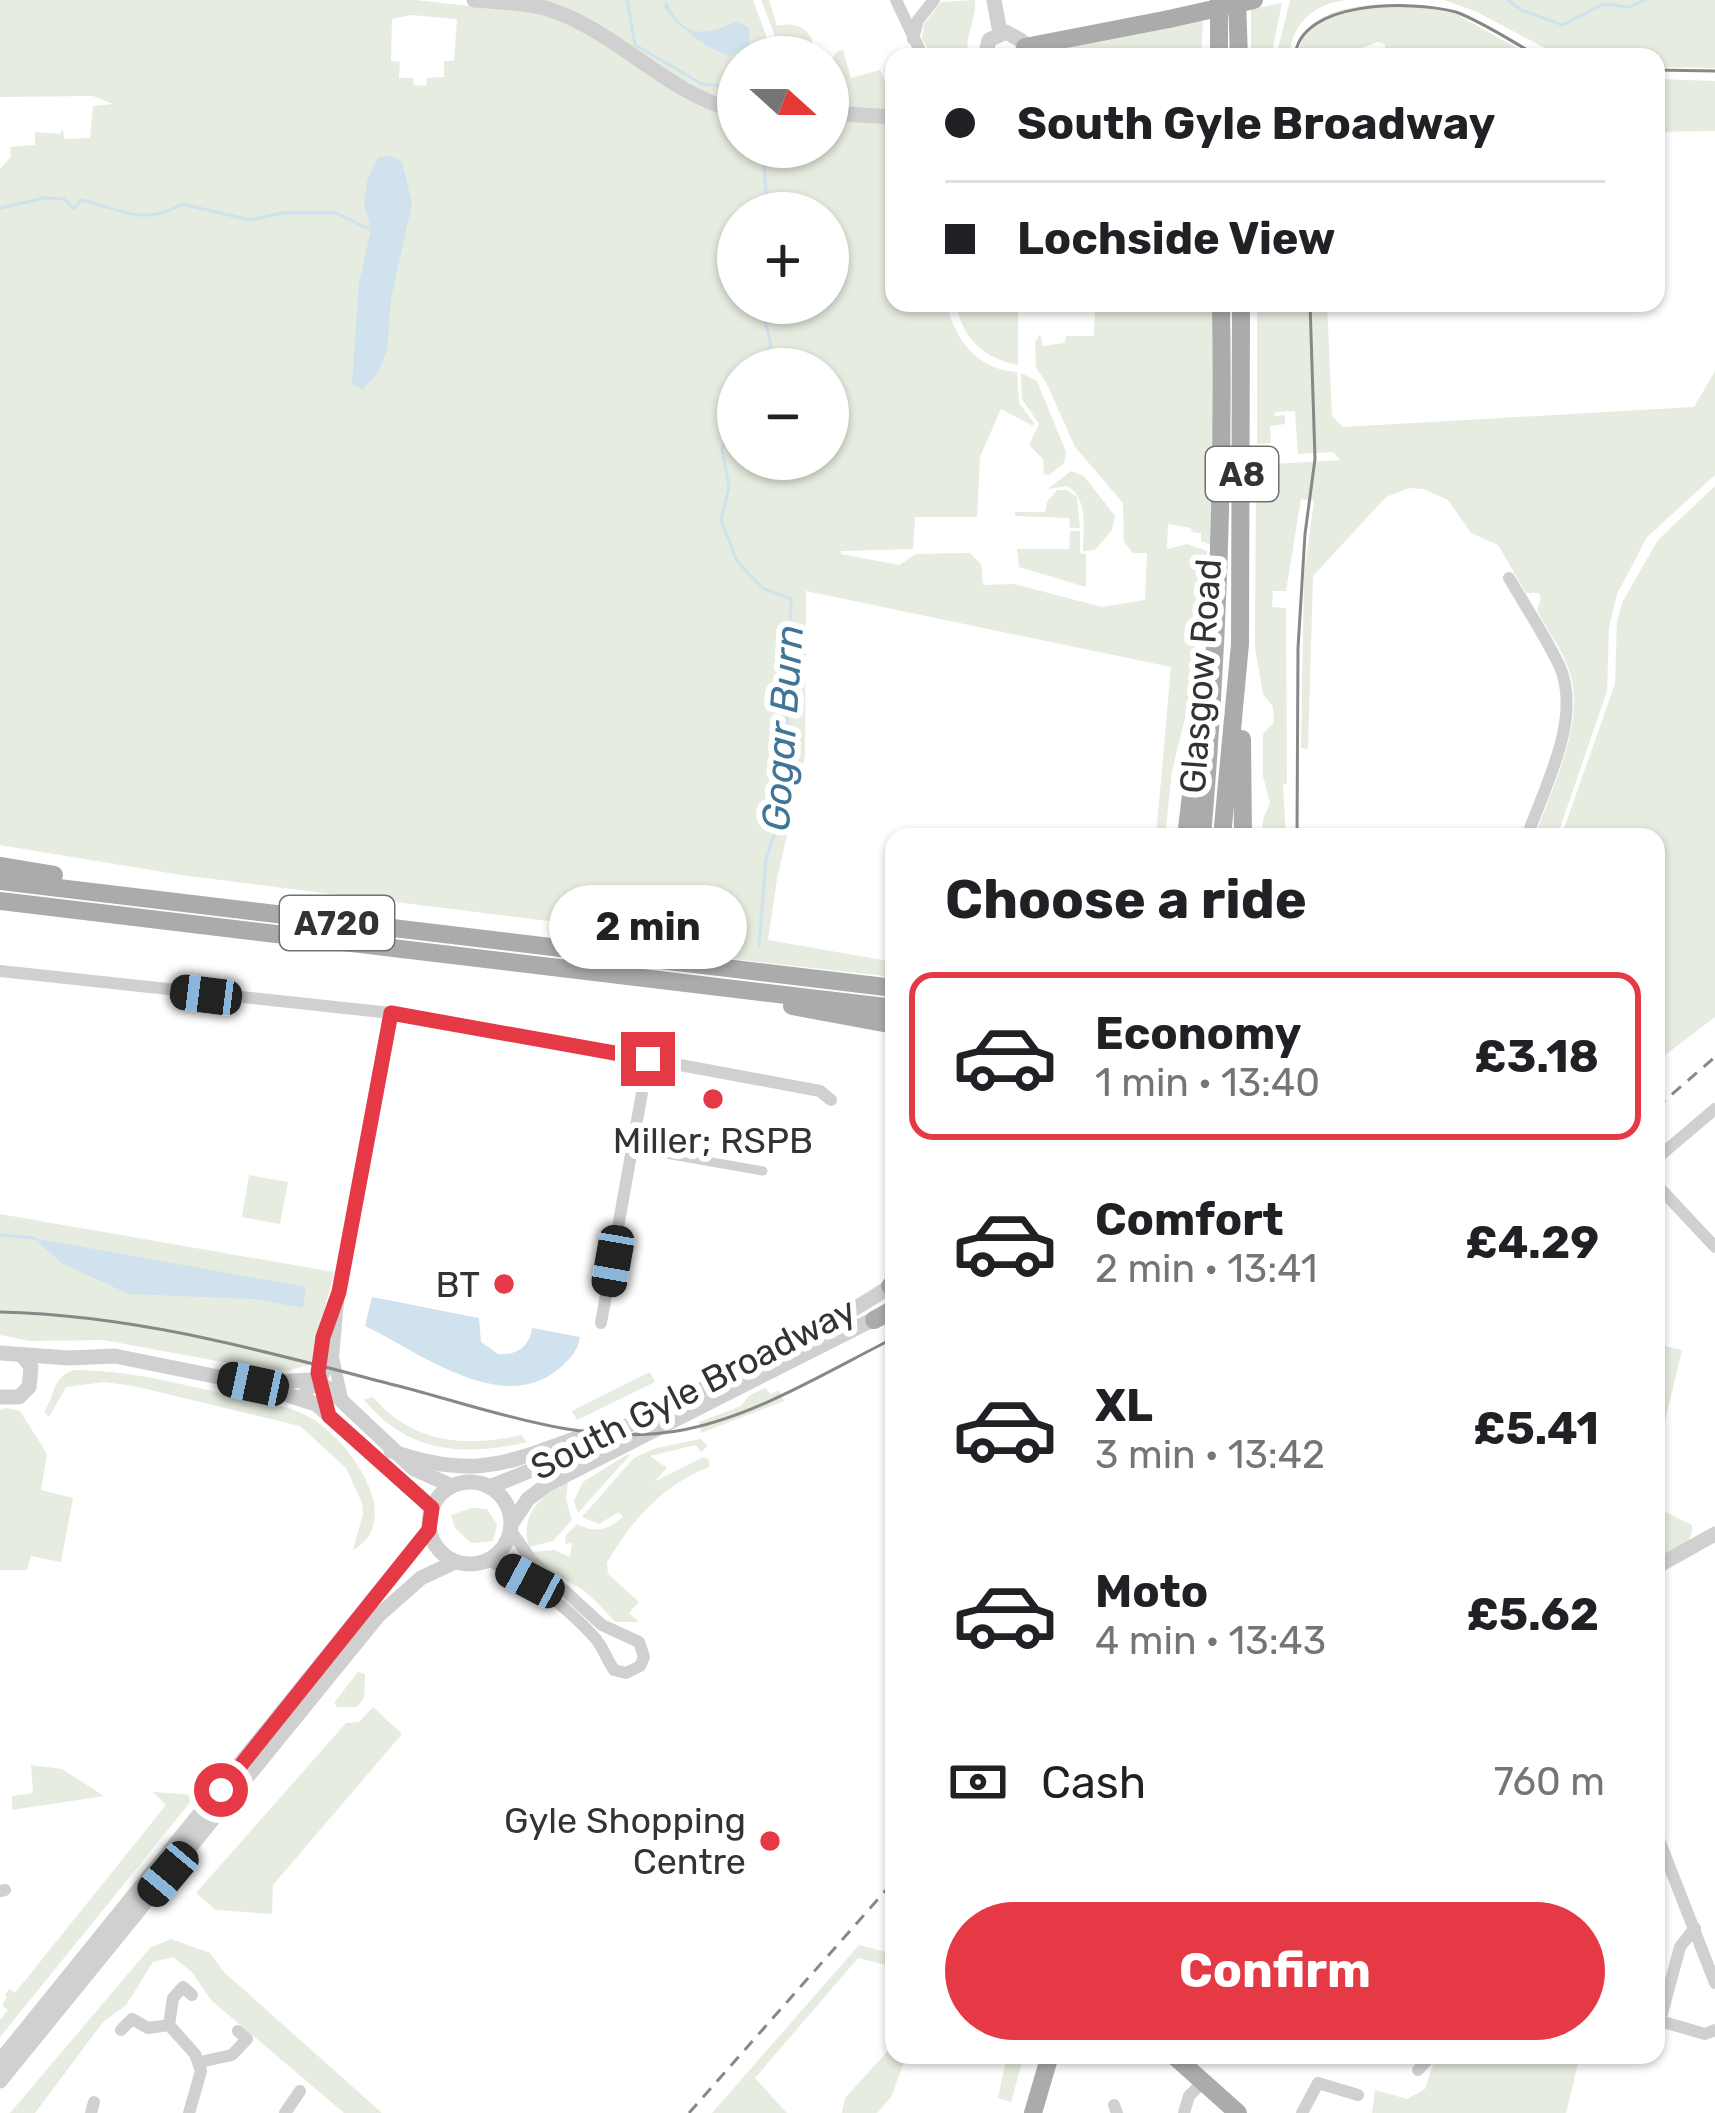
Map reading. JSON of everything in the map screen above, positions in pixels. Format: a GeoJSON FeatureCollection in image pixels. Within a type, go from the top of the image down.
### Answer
{"type":"FeatureCollection","features":[{"type":"Feature","properties":{"kind":"main road"},"geometry":{"type":"LineString","coordinates":[[1219,0],[1236,48]]}},
{"type":"Feature","properties":{"kind":"main road"},"geometry":{"type":"LineString","coordinates":[[1221,48],[1238,0]]}},
{"type":"Feature","properties":{"kind":"main road"},"geometry":{"type":"LineString","coordinates":[[1042,48],[1254,0]]}},
{"type":"Feature","properties":{"kind":"main road","name":"Glasgow Road"},"geometry":{"type":"LineString","coordinates":[[1203,828],[1223,496],[1221,312]]}},
{"type":"Feature","properties":{"kind":"main road","name":"Glasgow Road"},"geometry":{"type":"LineString","coordinates":[[1223,828],[1240,644],[1241,312]]}},
{"type":"Feature","properties":{"kind":"main road"},"geometry":{"type":"LineString","coordinates":[[1187,828],[1223,496]]}},
{"type":"Feature","properties":{"kind":"main road"},"geometry":{"type":"LineString","coordinates":[[1240,644],[1244,828]]}},
{"type":"Feature","properties":{"kind":"main road","name":"A720"},"geometry":{"type":"LineString","coordinates":[[0,866],[210,907]]}},
{"type":"Feature","properties":{"kind":"main road","name":"A720"},"geometry":{"type":"LineString","coordinates":[[0,881],[885,987]]}},
{"type":"Feature","properties":{"kind":"main road","name":"A720"},"geometry":{"type":"LineString","coordinates":[[0,901],[885,1006]]}},
{"type":"Feature","properties":{"kind":"main road","name":"A720"},"geometry":{"type":"LineString","coordinates":[[705,987],[885,1022]]}},
{"type":"Feature","properties":{"kind":"main road"},"geometry":{"type":"LineString","coordinates":[[874,1320],[885,1313]]}},
{"type":"Feature","properties":{"kind":"main road"},"geometry":{"type":"LineString","coordinates":[[1029,2113],[1037,2064]]}},
{"type":"Feature","properties":{"kind":"main road"},"geometry":{"type":"LineString","coordinates":[[1029,2113],[1047,2064]]}},
{"type":"Feature","properties":{"kind":"main road"},"geometry":{"type":"LineString","coordinates":[[1182,2064],[1238,2113]]}},
{"type":"Feature","properties":{"kind":"street"},"geometry":{"type":"LineString","coordinates":[[474,0],[548,10],[717,106]]}},
{"type":"Feature","properties":{"kind":"street"},"geometry":{"type":"LineString","coordinates":[[896,0],[918,48]]}},
{"type":"Feature","properties":{"kind":"street"},"geometry":{"type":"LineString","coordinates":[[913,40],[918,20],[934,0]]}},
{"type":"Feature","properties":{"kind":"street"},"geometry":{"type":"LineString","coordinates":[[994,0],[1000,33]]}},
{"type":"Feature","properties":{"kind":"street"},"geometry":{"type":"LineString","coordinates":[[987,48],[989,40],[1000,33],[1018,37],[1023,48]]}},
{"type":"Feature","properties":{"kind":"street"},"geometry":{"type":"LineString","coordinates":[[849,114],[885,116]]}},
{"type":"Feature","properties":{"kind":"street"},"geometry":{"type":"LineString","coordinates":[[1509,578],[1560,668],[1566,688],[1562,733],[1530,828]]}},
{"type":"Feature","properties":{"kind":"street"},"geometry":{"type":"LineString","coordinates":[[0,971],[391,1013],[820,1091],[831,1100]]}},
{"type":"Feature","properties":{"kind":"street"},"geometry":{"type":"LineString","coordinates":[[329,1416],[319,1383],[391,1013]]}},
{"type":"Feature","properties":{"kind":"street"},"geometry":{"type":"LineString","coordinates":[[601,1323],[648,1059]]}},
{"type":"Feature","properties":{"kind":"street"},"geometry":{"type":"LineString","coordinates":[[1665,1151],[1715,1108]]}},
{"type":"Feature","properties":{"kind":"street"},"geometry":{"type":"LineString","coordinates":[[632,1148],[763,1171]]}},
{"type":"Feature","properties":{"kind":"street"},"geometry":{"type":"LineString","coordinates":[[1665,1192],[1710,1232],[1715,1247]]}},
{"type":"Feature","properties":{"kind":"street"},"geometry":{"type":"LineString","coordinates":[[613,1261],[628,1264]]}},
{"type":"Feature","properties":{"kind":"street","name":"South Gyle Broadway"},"geometry":{"type":"LineString","coordinates":[[489,1487],[565,1458],[830,1325],[885,1289]]}},
{"type":"Feature","properties":{"kind":"street","name":"South Gyle Broadway"},"geometry":{"type":"LineString","coordinates":[[488,1560],[499,1552],[528,1499],[548,1484],[874,1320]]}},
{"type":"Feature","properties":{"kind":"street"},"geometry":{"type":"LineString","coordinates":[[0,1353],[69,1358],[115,1355],[253,1384],[316,1404],[432,1508]]}},
{"type":"Feature","properties":{"kind":"street"},"geometry":{"type":"LineString","coordinates":[[22,1355],[31,1367],[32,1379]]}},
{"type":"Feature","properties":{"kind":"street"},"geometry":{"type":"LineString","coordinates":[[1,1398],[19,1397],[32,1379],[69,1358]]}},
{"type":"Feature","properties":{"kind":"street"},"geometry":{"type":"LineString","coordinates":[[296,1380],[326,1358]]}},
{"type":"Feature","properties":{"kind":"street"},"geometry":{"type":"LineString","coordinates":[[326,1358],[342,1399]]}},
{"type":"Feature","properties":{"kind":"street"},"geometry":{"type":"LineString","coordinates":[[297,1398],[319,1383]]}},
{"type":"Feature","properties":{"kind":"street"},"geometry":{"type":"LineString","coordinates":[[0,2061],[429,1530],[432,1508],[452,1486],[414,1469],[319,1383],[253,1384]]}},
{"type":"Feature","properties":{"kind":"street"},"geometry":{"type":"LineString","coordinates":[[392,1451],[438,1465],[487,1468],[518,1462],[646,1417]]}},
{"type":"Feature","properties":{"kind":"street","name":"South Gyle Broadway"},"geometry":{"type":"LineString","coordinates":[[452,1486],[470,1482],[489,1487],[506,1504],[512,1527]]}},
{"type":"Feature","properties":{"kind":"street"},"geometry":{"type":"LineString","coordinates":[[429,1530],[438,1550],[455,1562],[488,1560],[530,1581],[596,1639],[614,1670],[626,1673],[640,1666],[644,1658],[639,1642],[602,1625],[532,1562],[512,1527]]}},
{"type":"Feature","properties":{"kind":"street"},"geometry":{"type":"LineString","coordinates":[[1665,1562],[1715,1534]]}},
{"type":"Feature","properties":{"kind":"street"},"geometry":{"type":"LineString","coordinates":[[0,2081],[378,1616],[421,1578],[455,1562]]}},
{"type":"Feature","properties":{"kind":"street"},"geometry":{"type":"LineString","coordinates":[[1665,1854],[1715,1983]]}},
{"type":"Feature","properties":{"kind":"street"},"geometry":{"type":"LineString","coordinates":[[1665,2002],[1680,1947],[1696,1928]]}},
{"type":"Feature","properties":{"kind":"street"},"geometry":{"type":"LineString","coordinates":[[189,2113],[200,2062],[169,2025],[173,1998],[183,1987],[192,1995]]}},
{"type":"Feature","properties":{"kind":"street"},"geometry":{"type":"LineString","coordinates":[[121,2030],[132,2019],[148,2028],[169,2025]]}},
{"type":"Feature","properties":{"kind":"street"},"geometry":{"type":"LineString","coordinates":[[1665,2022],[1705,2034],[1715,2030]]}},
{"type":"Feature","properties":{"kind":"street"},"geometry":{"type":"LineString","coordinates":[[200,2062],[232,2055],[248,2039],[238,2031]]}},
{"type":"Feature","properties":{"kind":"street"},"geometry":{"type":"LineString","coordinates":[[1418,2070],[1424,2064]]}},
{"type":"Feature","properties":{"kind":"street"},"geometry":{"type":"LineString","coordinates":[[1302,2113],[1318,2083],[1358,2095]]}},
{"type":"Feature","properties":{"kind":"street"},"geometry":{"type":"LineString","coordinates":[[1184,2113],[1189,2096],[1202,2084]]}},
{"type":"Feature","properties":{"kind":"street"},"geometry":{"type":"LineString","coordinates":[[285,2113],[300,2091]]}},
{"type":"Feature","properties":{"kind":"shaded area"},"geometry":{"type":"Polygon","coordinates":[[[0,0],[415,0],[496,9],[538,0],[753,0],[766,36],[717,36],[717,168],[849,168],[849,71],[851,78],[880,70],[885,82],[885,312],[950,312],[970,351],[991,366],[1017,372],[1019,403],[1034,423],[1001,409],[980,457],[977,517],[915,517],[913,549],[841,554],[899,565],[916,554],[970,553],[981,564],[983,585],[1014,584],[1102,607],[1145,600],[1147,553],[1133,553],[1124,542],[1123,503],[1075,447],[1036,368],[1035,342],[1040,334],[1043,346],[1065,343],[1066,336],[1094,336],[1095,312],[1216,312],[1214,546],[1201,541],[1201,533],[1191,528],[1168,524],[1167,549],[1187,544],[1207,551],[1190,698],[1172,771],[1166,828],[1157,828],[1171,667],[806,591],[805,756],[768,940],[885,960],[885,976],[707,956],[708,941],[181,875],[0,845],[0,169],[11,157],[10,147],[35,145],[35,132],[60,134],[63,129],[64,139],[90,138],[93,106],[113,104],[93,96],[0,97],[0,0]],[[411,15],[392,19],[391,61],[400,62],[399,78],[413,78],[414,85],[426,86],[427,78],[444,77],[444,61],[454,61],[457,19],[411,15]]]}},
{"type":"Feature","properties":{"kind":"shaded area"},"geometry":{"type":"Polygon","coordinates":[[[761,0],[769,0],[777,26],[800,27],[809,36],[775,36],[761,0]]]}},
{"type":"Feature","properties":{"kind":"shaded area"},"geometry":{"type":"Polygon","coordinates":[[[975,0],[968,48],[928,48],[922,39],[924,24],[941,2],[975,0]]]}},
{"type":"Feature","properties":{"kind":"shaded area"},"geometry":{"type":"Polygon","coordinates":[[[1290,0],[1346,0],[1314,11],[1300,25],[1290,48],[1278,48],[1290,0]]]}},
{"type":"Feature","properties":{"kind":"shaded area"},"geometry":{"type":"Polygon","coordinates":[[[1444,0],[1715,0],[1715,68],[1665,67],[1665,48],[1545,48],[1444,0]]]}},
{"type":"Feature","properties":{"kind":"shaded area"},"geometry":{"type":"Polygon","coordinates":[[[1282,3],[1273,48],[1251,48],[1251,9],[1282,3]]]}},
{"type":"Feature","properties":{"kind":"shaded area"},"geometry":{"type":"Polygon","coordinates":[[[1406,4],[1456,14],[1517,48],[1385,48],[1378,42],[1362,48],[1300,48],[1311,26],[1323,17],[1355,7],[1406,4]]]}},
{"type":"Feature","properties":{"kind":"shaded area"},"geometry":{"type":"Polygon","coordinates":[[[1203,19],[1201,48],[1067,48],[1203,19]]]}},
{"type":"Feature","properties":{"kind":"shaded area"},"geometry":{"type":"Polygon","coordinates":[[[1665,79],[1715,81],[1715,131],[1665,132],[1665,79]]]}},
{"type":"Feature","properties":{"kind":"shaded area"},"geometry":{"type":"Polygon","coordinates":[[[1018,312],[1018,365],[985,352],[969,336],[959,315],[1018,312]]]}},
{"type":"Feature","properties":{"kind":"shaded area"},"geometry":{"type":"Polygon","coordinates":[[[1257,312],[1327,312],[1332,416],[1343,427],[1694,407],[1715,371],[1715,475],[1647,537],[1617,594],[1609,628],[1607,691],[1560,828],[1538,828],[1565,755],[1573,690],[1566,662],[1537,610],[1539,593],[1526,593],[1498,545],[1471,533],[1448,500],[1409,488],[1386,497],[1313,576],[1308,749],[1301,748],[1304,575],[1314,501],[1301,499],[1286,591],[1273,591],[1272,607],[1286,608],[1285,828],[1262,828],[1270,803],[1263,776],[1263,734],[1274,722],[1273,707],[1263,694],[1255,648],[1256,465],[1340,460],[1333,452],[1298,454],[1295,411],[1275,412],[1275,416],[1285,415],[1285,424],[1270,426],[1271,443],[1257,444],[1257,312]]]}},
{"type":"Feature","properties":{"kind":"shaded area"},"geometry":{"type":"Polygon","coordinates":[[[1021,373],[1037,381],[1066,452],[1064,463],[1049,475],[1044,474],[1043,459],[1029,445],[1039,424],[1022,399],[1021,373]]]}},
{"type":"Feature","properties":{"kind":"shaded area"},"geometry":{"type":"Polygon","coordinates":[[[1071,471],[1084,476],[1115,516],[1112,530],[1095,550],[1083,551],[1079,498],[1067,486],[1048,489],[1071,471]]]}},
{"type":"Feature","properties":{"kind":"shaded area"},"geometry":{"type":"Polygon","coordinates":[[[1715,486],[1715,1017],[1665,1055],[1665,828],[1564,828],[1615,684],[1617,621],[1623,601],[1658,540],[1715,486]]]}},
{"type":"Feature","properties":{"kind":"shaded area"},"geometry":{"type":"Polygon","coordinates":[[[1057,490],[1077,497],[1080,528],[1070,528],[1069,518],[1015,516],[1015,512],[1045,512],[1057,490]]]}},
{"type":"Feature","properties":{"kind":"shaded area"},"geometry":{"type":"Polygon","coordinates":[[[1070,531],[1080,531],[1086,587],[1019,567],[1017,549],[1069,549],[1070,531]]]}},
{"type":"Feature","properties":{"kind":"shaded area"},"geometry":{"type":"Polygon","coordinates":[[[249,1175],[288,1182],[280,1224],[242,1217],[249,1175]]]}},
{"type":"Feature","properties":{"kind":"shaded area"},"geometry":{"type":"Polygon","coordinates":[[[0,1214],[334,1272],[311,1364],[290,1370],[262,1369],[103,1340],[30,1341],[0,1335],[0,1214]]]}},
{"type":"Feature","properties":{"kind":"shaded area"},"geometry":{"type":"Polygon","coordinates":[[[1665,1346],[1682,1350],[1665,1421],[1665,1346]]]}},
{"type":"Feature","properties":{"kind":"shaded area"},"geometry":{"type":"Polygon","coordinates":[[[74,1370],[157,1379],[274,1404],[309,1417],[341,1443],[366,1479],[375,1511],[368,1536],[353,1550],[362,1503],[346,1468],[300,1426],[104,1382],[66,1387],[49,1417],[44,1412],[58,1382],[74,1370]]]}},
{"type":"Feature","properties":{"kind":"shaded area"},"geometry":{"type":"Polygon","coordinates":[[[650,1372],[655,1382],[577,1420],[572,1411],[650,1372]]]}},
{"type":"Feature","properties":{"kind":"shaded area"},"geometry":{"type":"Polygon","coordinates":[[[765,1388],[771,1394],[779,1390],[784,1401],[701,1433],[699,1422],[741,1406],[765,1388]]]}},
{"type":"Feature","properties":{"kind":"shaded area"},"geometry":{"type":"Polygon","coordinates":[[[373,1397],[422,1433],[460,1441],[521,1435],[527,1442],[459,1449],[418,1441],[381,1418],[364,1400],[373,1397]]]}},
{"type":"Feature","properties":{"kind":"shaded area"},"geometry":{"type":"Polygon","coordinates":[[[0,1410],[20,1411],[47,1454],[41,1490],[73,1498],[61,1562],[31,1556],[27,1570],[0,1570],[0,1410]]]}},
{"type":"Feature","properties":{"kind":"shaded area"},"geometry":{"type":"Polygon","coordinates":[[[701,1439],[708,1446],[701,1452],[696,1445],[650,1456],[667,1468],[654,1482],[704,1457],[709,1467],[650,1506],[607,1563],[608,1574],[639,1602],[629,1613],[639,1622],[616,1622],[532,1552],[554,1550],[570,1557],[572,1543],[565,1544],[566,1535],[577,1524],[601,1529],[623,1517],[619,1512],[599,1524],[582,1517],[634,1458],[656,1448],[701,1439]]]}},
{"type":"Feature","properties":{"kind":"shaded area"},"geometry":{"type":"Polygon","coordinates":[[[628,1454],[578,1513],[574,1501],[583,1482],[628,1454]]]}},
{"type":"Feature","properties":{"kind":"shaded area"},"geometry":{"type":"Polygon","coordinates":[[[568,1480],[566,1499],[572,1520],[553,1541],[529,1547],[530,1515],[542,1499],[568,1480]]]}},
{"type":"Feature","properties":{"kind":"shaded area"},"geometry":{"type":"Polygon","coordinates":[[[487,1509],[497,1525],[493,1541],[471,1543],[455,1528],[451,1515],[487,1509]]]}},
{"type":"Feature","properties":{"kind":"shaded area"},"geometry":{"type":"Polygon","coordinates":[[[1665,1512],[1692,1525],[1690,1539],[1665,1556],[1665,1512]]]}},
{"type":"Feature","properties":{"kind":"shaded area"},"geometry":{"type":"Polygon","coordinates":[[[358,1672],[365,1674],[364,1698],[357,1707],[337,1707],[334,1703],[358,1672]]]}},
{"type":"Feature","properties":{"kind":"shaded area"},"geometry":{"type":"Polygon","coordinates":[[[373,1707],[402,1734],[273,1885],[272,1914],[216,1910],[196,1893],[346,1723],[359,1722],[373,1707]]]}},
{"type":"Feature","properties":{"kind":"shaded area"},"geometry":{"type":"Polygon","coordinates":[[[31,1765],[62,1769],[104,1796],[12,1810],[12,1796],[33,1793],[31,1765]]]}},
{"type":"Feature","properties":{"kind":"shaded area"},"geometry":{"type":"Polygon","coordinates":[[[153,1792],[196,1795],[0,2037],[0,2020],[8,2010],[2,2005],[5,1995],[9,1989],[15,1993],[166,1805],[153,1792]]]}},
{"type":"Feature","properties":{"kind":"shaded area"},"geometry":{"type":"Polygon","coordinates":[[[171,1939],[210,1953],[224,1972],[382,2113],[344,2113],[211,2000],[192,1972],[173,1957],[153,1962],[126,2005],[103,2022],[35,2113],[10,2113],[150,1948],[171,1939]]]}},
{"type":"Feature","properties":{"kind":"shaded area"},"geometry":{"type":"Polygon","coordinates":[[[859,1945],[885,1952],[885,1965],[858,1958],[755,2078],[787,2113],[712,2113],[859,1945]]]}},
{"type":"Feature","properties":{"kind":"shaded area"},"geometry":{"type":"Polygon","coordinates":[[[885,2054],[885,2064],[904,2064],[891,2097],[877,2113],[842,2113],[845,2098],[885,2054]]]}},
{"type":"Feature","properties":{"kind":"shaded area"},"geometry":{"type":"Polygon","coordinates":[[[1005,2064],[1022,2064],[1011,2102],[998,2098],[1005,2064]]]}},
{"type":"Feature","properties":{"kind":"shaded area"},"geometry":{"type":"Polygon","coordinates":[[[1433,2064],[1578,2064],[1566,2113],[1372,2113],[1375,2090],[1407,2099],[1425,2089],[1433,2064]]]}},
{"type":"Feature","properties":{"kind":"water"},"geometry":{"type":"Polygon","coordinates":[[[666,0],[679,21],[694,31],[737,21],[749,28],[750,36],[717,36],[717,50],[694,37],[664,7],[666,0]]]}},
{"type":"Feature","properties":{"kind":"water"},"geometry":{"type":"Polygon","coordinates":[[[391,156],[402,162],[412,204],[391,299],[387,351],[378,372],[362,390],[352,383],[359,282],[371,230],[364,204],[367,181],[378,157],[391,156]]]}},
{"type":"Feature","properties":{"kind":"water"},"geometry":{"type":"Polygon","coordinates":[[[33,1238],[306,1287],[303,1308],[254,1299],[129,1294],[63,1264],[33,1238]]]}},
{"type":"Feature","properties":{"kind":"water"},"geometry":{"type":"Polygon","coordinates":[[[372,1297],[479,1318],[481,1342],[498,1354],[521,1348],[532,1328],[580,1337],[568,1360],[539,1381],[489,1384],[437,1364],[365,1326],[372,1297]]]}},
{"type":"Feature","properties":{"kind":"waterway","name":"Gogar Burn"},"geometry":{"type":"LineString","coordinates":[[627,0],[635,45],[702,84],[717,86]]}},
{"type":"Feature","properties":{"kind":"waterway","name":"Gogar Burn"},"geometry":{"type":"LineString","coordinates":[[1508,0],[1521,10],[1563,25],[1603,4],[1629,7],[1645,0]]}},
{"type":"Feature","properties":{"kind":"waterway","name":"Gogar Burn"},"geometry":{"type":"LineString","coordinates":[[764,168],[766,192]]}},
{"type":"Feature","properties":{"kind":"waterway"},"geometry":{"type":"LineString","coordinates":[[0,208],[44,198],[64,199],[74,209],[81,200],[143,215],[182,204],[250,220],[283,213],[336,213],[371,230]]}},
{"type":"Feature","properties":{"kind":"waterway","name":"Gogar Burn"},"geometry":{"type":"LineString","coordinates":[[766,324],[770,348]]}},
{"type":"Feature","properties":{"kind":"waterway","name":"Gogar Burn"},"geometry":{"type":"LineString","coordinates":[[728,480],[721,520],[737,561],[762,588],[791,599],[786,764],[776,829],[766,859],[759,946]]}},
{"type":"Feature","properties":{"kind":"waterway","name":"Gogar Burn"},"geometry":{"type":"LineString","coordinates":[[0,1235],[34,1238]]}},
{"type":"Feature","properties":{"kind":"tram line"},"geometry":{"type":"LineString","coordinates":[[1298,48],[1315,24],[1386,6],[1456,12],[1524,48]]}},
{"type":"Feature","properties":{"kind":"tram line"},"geometry":{"type":"LineString","coordinates":[[1665,70],[1715,71]]}},
{"type":"Feature","properties":{"kind":"tram line"},"geometry":{"type":"LineString","coordinates":[[1297,828],[1298,648],[1315,459],[1310,312]]}},
{"type":"Feature","properties":{"kind":"tram line"},"geometry":{"type":"LineString","coordinates":[[0,1312],[104,1320],[207,1338],[509,1416],[609,1434],[677,1431],[733,1416],[885,1343]]}},
{"type":"Feature","properties":{"kind":"railway"},"geometry":{"type":"LineString","coordinates":[[1665,1100],[1715,1057]]}},
{"type":"Feature","properties":{"kind":"railway"},"geometry":{"type":"LineString","coordinates":[[689,2113],[885,1891]]}},
{"type":"Feature","properties":{"kind":"place","name":"Miller; RSPB"},"geometry":{"type":"Point","coordinates":[713,1099]}},
{"type":"Feature","properties":{"kind":"place","name":"BT"},"geometry":{"type":"Point","coordinates":[504,1284]}},
{"type":"Feature","properties":{"kind":"place","name":"Gyle Shopping Centre"},"geometry":{"type":"Point","coordinates":[770,1841]}},
{"type":"Feature","properties":{"kind":"route"},"geometry":{"type":"LineString","coordinates":[[221,1790],[429,1530],[432,1508],[329,1416],[318,1373],[323,1337],[339,1292],[391,1013],[648,1059]]}}]}
